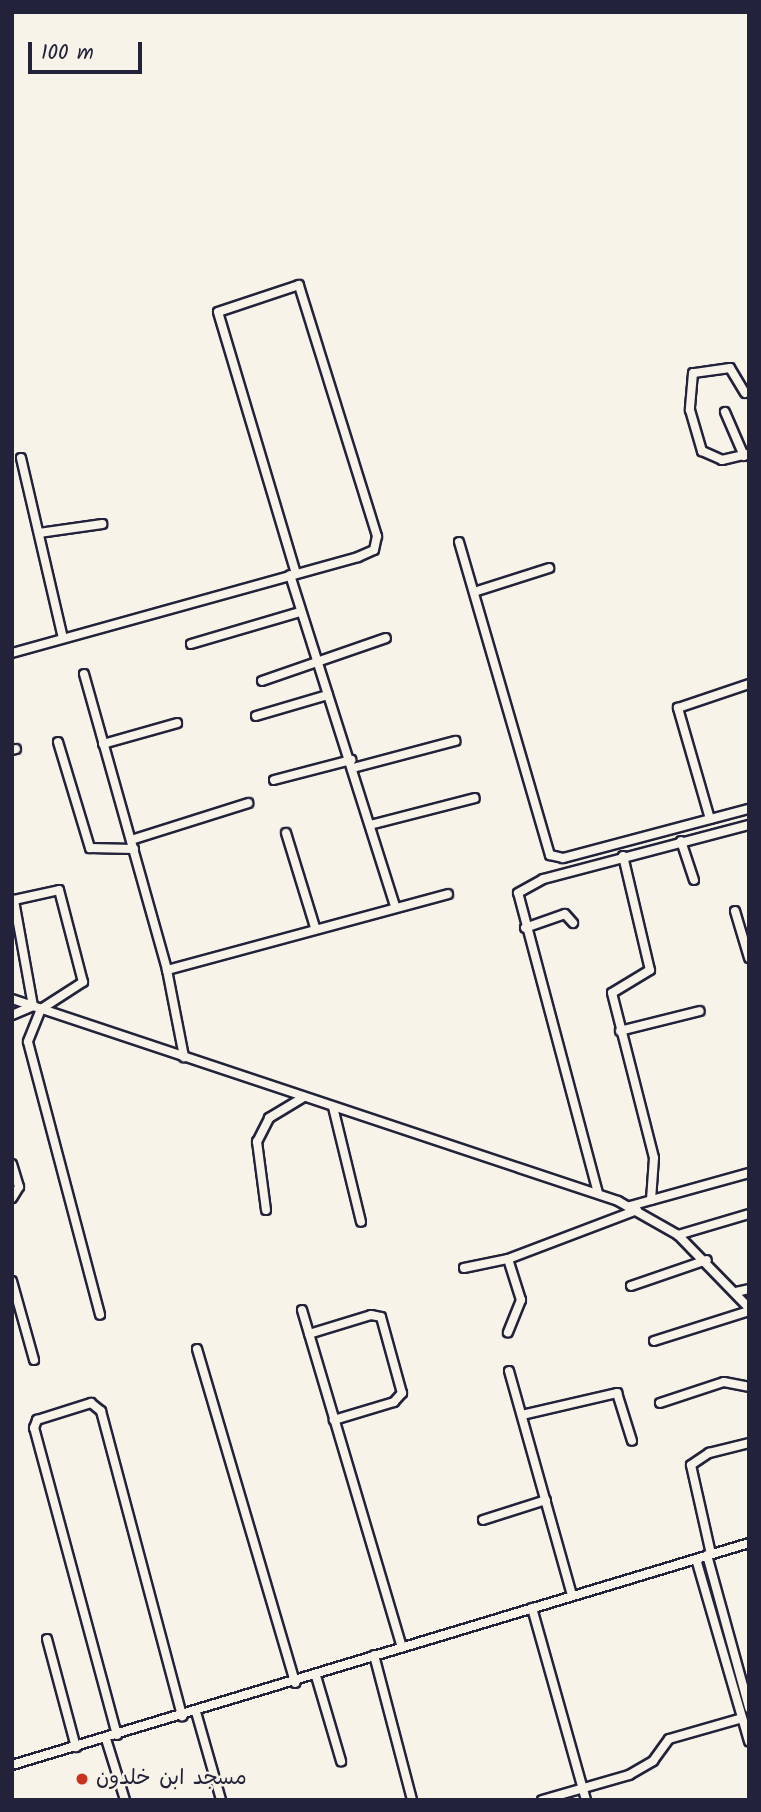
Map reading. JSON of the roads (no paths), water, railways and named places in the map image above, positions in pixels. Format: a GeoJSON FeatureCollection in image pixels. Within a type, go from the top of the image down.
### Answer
{"type":"FeatureCollection","features":[{"type":"Feature","properties":{"kind":"street"},"geometry":{"type":"LineString","coordinates":[[12,653],[63,638],[293,574],[370,553],[378,541],[299,285],[218,312],[293,574],[300,612],[352,764],[395,906]]}},
{"type":"Feature","properties":{"kind":"street"},"geometry":{"type":"LineString","coordinates":[[725,412],[747,455],[719,460],[702,450],[690,410],[693,373],[730,368],[745,393]]}},
{"type":"Feature","properties":{"kind":"street"},"geometry":{"type":"LineString","coordinates":[[21,458],[63,638]]}},
{"type":"Feature","properties":{"kind":"street"},"geometry":{"type":"LineString","coordinates":[[38,533],[102,524]]}},
{"type":"Feature","properties":{"kind":"street"},"geometry":{"type":"LineString","coordinates":[[459,542],[550,855],[563,858],[749,809]]}},
{"type":"Feature","properties":{"kind":"street"},"geometry":{"type":"LineString","coordinates":[[474,592],[549,568]]}},
{"type":"Feature","properties":{"kind":"street"},"geometry":{"type":"LineString","coordinates":[[191,644],[300,612]]}},
{"type":"Feature","properties":{"kind":"street"},"geometry":{"type":"LineString","coordinates":[[262,681],[386,638]]}},
{"type":"Feature","properties":{"kind":"street"},"geometry":{"type":"LineString","coordinates":[[84,674],[167,970],[184,1057]]}},
{"type":"Feature","properties":{"kind":"street"},"geometry":{"type":"LineString","coordinates":[[710,819],[678,708],[749,684]]}},
{"type":"Feature","properties":{"kind":"street"},"geometry":{"type":"LineString","coordinates":[[256,716],[328,695]]}},
{"type":"Feature","properties":{"kind":"street"},"geometry":{"type":"LineString","coordinates":[[103,744],[177,723]]}},
{"type":"Feature","properties":{"kind":"street"},"geometry":{"type":"LineString","coordinates":[[274,780],[454,741]]}},
{"type":"Feature","properties":{"kind":"street"},"geometry":{"type":"LineString","coordinates":[[58,742],[90,848],[132,844],[247,803]]}},
{"type":"Feature","properties":{"kind":"street"},"geometry":{"type":"LineString","coordinates":[[370,825],[475,798]]}},
{"type":"Feature","properties":{"kind":"street"},"geometry":{"type":"LineString","coordinates":[[598,1193],[517,897],[523,886],[623,856],[749,825]]}},
{"type":"Feature","properties":{"kind":"street"},"geometry":{"type":"LineString","coordinates":[[286,833],[315,927]]}},
{"type":"Feature","properties":{"kind":"street"},"geometry":{"type":"LineString","coordinates":[[681,841],[694,880]]}},
{"type":"Feature","properties":{"kind":"street"},"geometry":{"type":"LineString","coordinates":[[623,856],[650,970],[613,987],[620,1031],[654,1158],[651,1200]]}},
{"type":"Feature","properties":{"kind":"street"},"geometry":{"type":"LineString","coordinates":[[12,1015],[37,1007],[83,982],[59,891],[15,900],[37,1007],[28,1042],[100,1315]]}},
{"type":"Feature","properties":{"kind":"street"},"geometry":{"type":"LineString","coordinates":[[167,970],[315,927],[448,894]]}},
{"type":"Feature","properties":{"kind":"street"},"geometry":{"type":"LineString","coordinates":[[735,911],[749,958]]}},
{"type":"Feature","properties":{"kind":"street"},"geometry":{"type":"LineString","coordinates":[[526,928],[565,914],[573,923]]}},
{"type":"Feature","properties":{"kind":"street"},"geometry":{"type":"LineString","coordinates":[[12,999],[598,1193],[633,1208],[678,1235],[707,1260],[749,1309],[654,1341]]}},
{"type":"Feature","properties":{"kind":"street"},"geometry":{"type":"LineString","coordinates":[[620,1031],[700,1011]]}},
{"type":"Feature","properties":{"kind":"street"},"geometry":{"type":"LineString","coordinates":[[266,1210],[257,1142],[269,1118],[304,1097]]}},
{"type":"Feature","properties":{"kind":"street"},"geometry":{"type":"LineString","coordinates":[[333,1107],[360,1222]]}},
{"type":"Feature","properties":{"kind":"street"},"geometry":{"type":"LineString","coordinates":[[12,1164],[19,1187],[12,1198]]}},
{"type":"Feature","properties":{"kind":"street"},"geometry":{"type":"LineString","coordinates":[[464,1268],[508,1259],[651,1200],[749,1173]]}},
{"type":"Feature","properties":{"kind":"street"},"geometry":{"type":"LineString","coordinates":[[678,1235],[749,1214]]}},
{"type":"Feature","properties":{"kind":"street"},"geometry":{"type":"LineString","coordinates":[[508,1259],[521,1300],[508,1333]]}},
{"type":"Feature","properties":{"kind":"street"},"geometry":{"type":"LineString","coordinates":[[631,1286],[707,1260]]}},
{"type":"Feature","properties":{"kind":"street"},"geometry":{"type":"LineString","coordinates":[[12,1281],[34,1360]]}},
{"type":"Feature","properties":{"kind":"street"},"geometry":{"type":"LineString","coordinates":[[736,1292],[749,1289]]}},
{"type":"Feature","properties":{"kind":"street"},"geometry":{"type":"LineString","coordinates":[[302,1310],[402,1647]]}},
{"type":"Feature","properties":{"kind":"street"},"geometry":{"type":"LineString","coordinates":[[309,1334],[381,1317],[402,1393],[394,1402],[334,1420]]}},
{"type":"Feature","properties":{"kind":"street"},"geometry":{"type":"LineString","coordinates":[[197,1349],[295,1683]]}},
{"type":"Feature","properties":{"kind":"street"},"geometry":{"type":"LineString","coordinates":[[509,1371],[572,1595]]}},
{"type":"Feature","properties":{"kind":"street"},"geometry":{"type":"LineString","coordinates":[[660,1403],[724,1382],[749,1387]]}},
{"type":"Feature","properties":{"kind":"street"},"geometry":{"type":"LineString","coordinates":[[522,1415],[617,1394],[632,1441]]}},
{"type":"Feature","properties":{"kind":"street"},"geometry":{"type":"LineString","coordinates":[[117,1735],[34,1428],[37,1420],[91,1404],[101,1412],[182,1716]]}},
{"type":"Feature","properties":{"kind":"street"},"geometry":{"type":"LineString","coordinates":[[749,1443],[709,1453],[691,1465],[709,1555],[749,1708]]}},
{"type":"Feature","properties":{"kind":"street"},"geometry":{"type":"LineString","coordinates":[[483,1520],[546,1500]]}},
{"type":"Feature","properties":{"kind":"street"},"geometry":{"type":"LineString","coordinates":[[12,1765],[295,1683],[402,1647],[749,1543]]}},
{"type":"Feature","properties":{"kind":"street"},"geometry":{"type":"LineString","coordinates":[[696,1559],[749,1741]]}},
{"type":"Feature","properties":{"kind":"street"},"geometry":{"type":"LineString","coordinates":[[533,1608],[586,1800]]}},
{"type":"Feature","properties":{"kind":"street"},"geometry":{"type":"LineString","coordinates":[[47,1639],[76,1747]]}},
{"type":"Feature","properties":{"kind":"street"},"geometry":{"type":"LineString","coordinates":[[374,1656],[412,1800]]}},
{"type":"Feature","properties":{"kind":"street"},"geometry":{"type":"LineString","coordinates":[[316,1676],[341,1762]]}},
{"type":"Feature","properties":{"kind":"street"},"geometry":{"type":"LineString","coordinates":[[196,1712],[221,1800]]}},
{"type":"Feature","properties":{"kind":"street"},"geometry":{"type":"LineString","coordinates":[[542,1800],[648,1767],[669,1739],[742,1718]]}},
{"type":"Feature","properties":{"kind":"street"},"geometry":{"type":"LineString","coordinates":[[106,1739],[125,1800]]}},
{"type":"Feature","properties":{"kind":"place","name":"مسجد ابن خلدون"},"geometry":{"type":"Point","coordinates":[82,1779]}}]}
